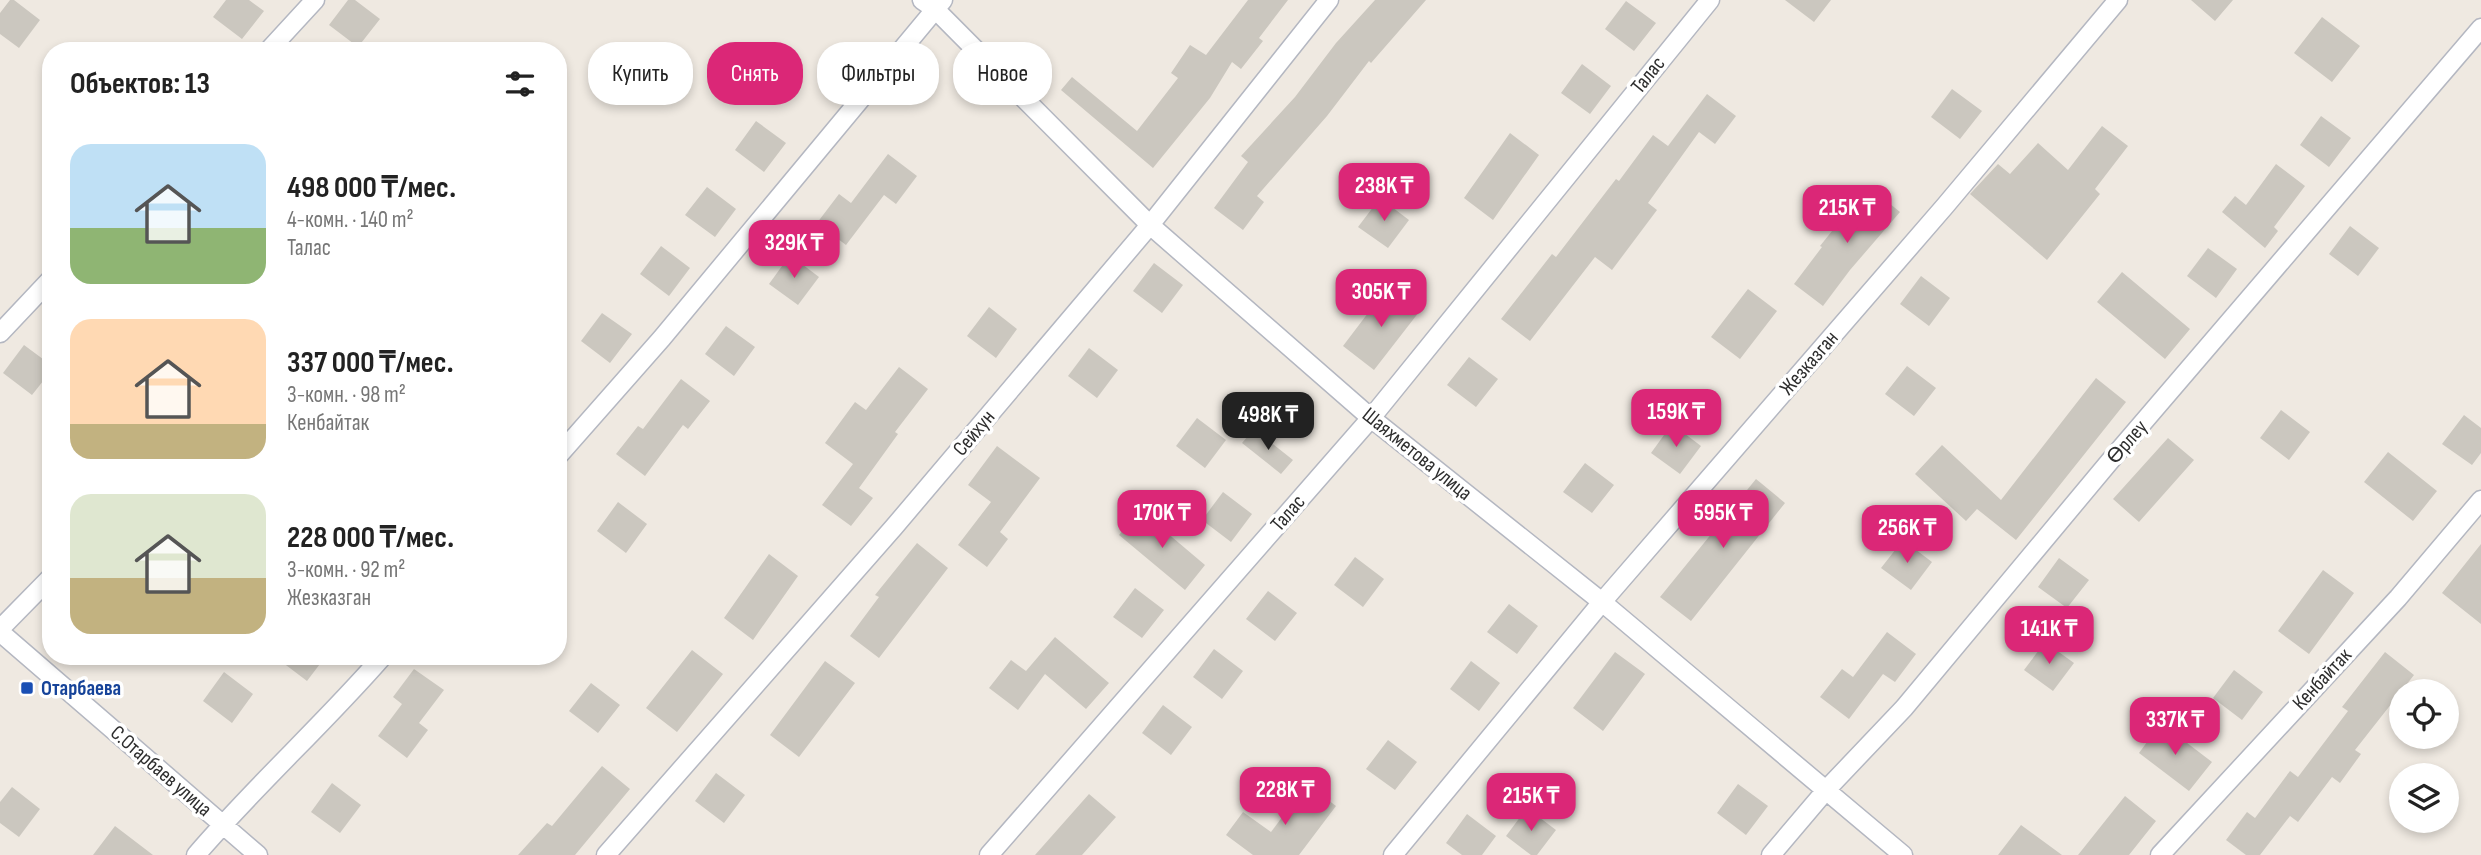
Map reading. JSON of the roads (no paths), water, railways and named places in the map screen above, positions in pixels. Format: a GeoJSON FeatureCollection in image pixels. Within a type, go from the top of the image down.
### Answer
{"type":"FeatureCollection","features":[{"type":"Feature","properties":{"kind":"street"},"geometry":{"type":"LineString","coordinates":[[276,42],[314,0]]}},
{"type":"Feature","properties":{"kind":"street","name":"Сейхун"},"geometry":{"type":"LineString","coordinates":[[606,855],[894,527],[1150,225],[1329,0]]}},
{"type":"Feature","properties":{"kind":"street","name":"Талас"},"geometry":{"type":"LineString","coordinates":[[989,855],[1371,418],[1710,0]]}},
{"type":"Feature","properties":{"kind":"street","name":"Жезказган"},"geometry":{"type":"LineString","coordinates":[[1393,855],[1602,602],[1945,206],[2118,0]]}},
{"type":"Feature","properties":{"kind":"street"},"geometry":{"type":"LineString","coordinates":[[567,446],[662,338],[933,3]]}},
{"type":"Feature","properties":{"kind":"street","name":"Шаяхметова улица"},"geometry":{"type":"LineString","coordinates":[[933,3],[1150,225],[1371,418],[1602,602],[1903,855]]}},
{"type":"Feature","properties":{"kind":"street","name":"Өрлеу"},"geometry":{"type":"LineString","coordinates":[[1771,855],[1827,789],[1904,708],[2110,461],[2481,28]]}},
{"type":"Feature","properties":{"kind":"street"},"geometry":{"type":"LineString","coordinates":[[0,332],[42,288]]}},
{"type":"Feature","properties":{"kind":"street","name":"Кенбайтак"},"geometry":{"type":"LineString","coordinates":[[2160,855],[2398,598],[2481,500]]}},
{"type":"Feature","properties":{"kind":"street"},"geometry":{"type":"LineString","coordinates":[[0,631],[42,587]]}},
{"type":"Feature","properties":{"kind":"street","name":"С.Отарбаев улица"},"geometry":{"type":"LineString","coordinates":[[0,631],[258,855]]}},
{"type":"Feature","properties":{"kind":"street"},"geometry":{"type":"LineString","coordinates":[[196,855],[222,824],[341,704],[375,665]]}},
{"type":"Feature","properties":{"kind":"place","name":"Отарбаева"},"geometry":{"type":"Point","coordinates":[27,688]}}]}
